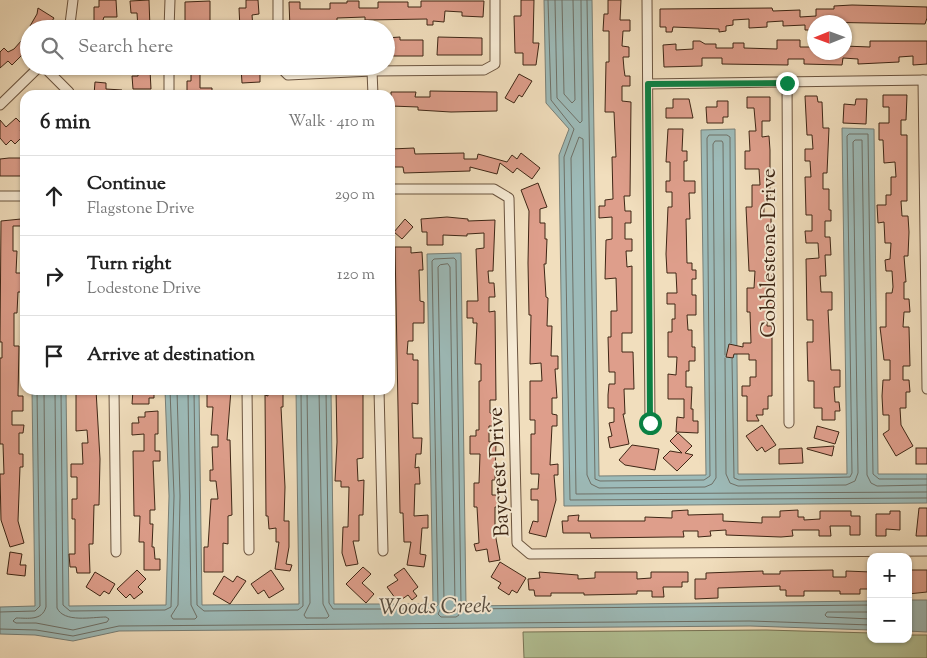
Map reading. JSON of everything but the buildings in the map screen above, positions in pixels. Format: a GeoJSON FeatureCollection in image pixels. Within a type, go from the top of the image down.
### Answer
{"type":"FeatureCollection","features":[{"type":"Feature","properties":{"kind":"street"},"geometry":{"type":"LineString","coordinates":[[70,20],[73,0]]}},
{"type":"Feature","properties":{"kind":"street"},"geometry":{"type":"LineString","coordinates":[[169,20],[170,0]]}},
{"type":"Feature","properties":{"kind":"street"},"geometry":{"type":"LineString","coordinates":[[278,0],[278,20]]}},
{"type":"Feature","properties":{"kind":"street"},"geometry":{"type":"LineString","coordinates":[[395,71],[484,70],[495,64],[495,0]]}},
{"type":"Feature","properties":{"kind":"street"},"geometry":{"type":"LineString","coordinates":[[647,0],[650,423]]}},
{"type":"Feature","properties":{"kind":"street"},"geometry":{"type":"LineString","coordinates":[[0,105],[32,75]]}},
{"type":"Feature","properties":{"kind":"street"},"geometry":{"type":"LineString","coordinates":[[51,75],[67,90]]}},
{"type":"Feature","properties":{"kind":"street"},"geometry":{"type":"LineString","coordinates":[[169,75],[169,90]]}},
{"type":"Feature","properties":{"kind":"street"},"geometry":{"type":"LineString","coordinates":[[372,75],[373,90]]}},
{"type":"Feature","properties":{"kind":"street"},"geometry":{"type":"LineString","coordinates":[[648,84],[925,80],[927,389]]}},
{"type":"Feature","properties":{"kind":"street","name":"Cobblestone Drive"},"geometry":{"type":"LineString","coordinates":[[787,83],[789,423]]}},
{"type":"Feature","properties":{"kind":"street","name":"Baycrest Drive"},"geometry":{"type":"LineString","coordinates":[[395,189],[494,189],[509,198],[517,542],[530,554],[927,551]]}},
{"type":"Feature","properties":{"kind":"street"},"geometry":{"type":"LineString","coordinates":[[0,196],[20,196]]}},
{"type":"Feature","properties":{"kind":"street"},"geometry":{"type":"LineString","coordinates":[[114,395],[116,552]]}},
{"type":"Feature","properties":{"kind":"street"},"geometry":{"type":"LineString","coordinates":[[247,395],[249,550]]}},
{"type":"Feature","properties":{"kind":"street"},"geometry":{"type":"LineString","coordinates":[[379,395],[383,551]]}},
{"type":"Feature","properties":{"kind":"green space"},"geometry":{"type":"Polygon","coordinates":[[[766,630],[867,633],[867,643],[912,643],[912,635],[927,635],[927,658],[524,658],[523,632],[766,630]]]}},
{"type":"Feature","properties":{"kind":"water"},"geometry":{"type":"Polygon","coordinates":[[[544,0],[592,0],[599,476],[706,475],[701,130],[735,129],[738,474],[847,474],[842,128],[874,129],[878,474],[927,474],[927,503],[564,506],[559,155],[569,129],[546,103],[544,0]]]}},
{"type":"Feature","properties":{"kind":"water","name":"Woods Creek"},"geometry":{"type":"Polygon","coordinates":[[[461,253],[466,606],[867,601],[867,630],[750,626],[119,631],[73,641],[35,635],[0,634],[0,607],[35,606],[32,395],[66,395],[69,606],[166,605],[169,496],[165,395],[199,395],[202,605],[299,604],[296,395],[331,395],[334,604],[433,604],[427,254],[461,253]]]}},
{"type":"Feature","properties":{"kind":"water"},"geometry":{"type":"Polygon","coordinates":[[[912,600],[927,600],[927,632],[912,631],[912,600]]]}},
{"type":"Feature","properties":{"kind":"route"},"geometry":{"type":"LineString","coordinates":[[650,423],[648,84],[787,83]]}}]}
